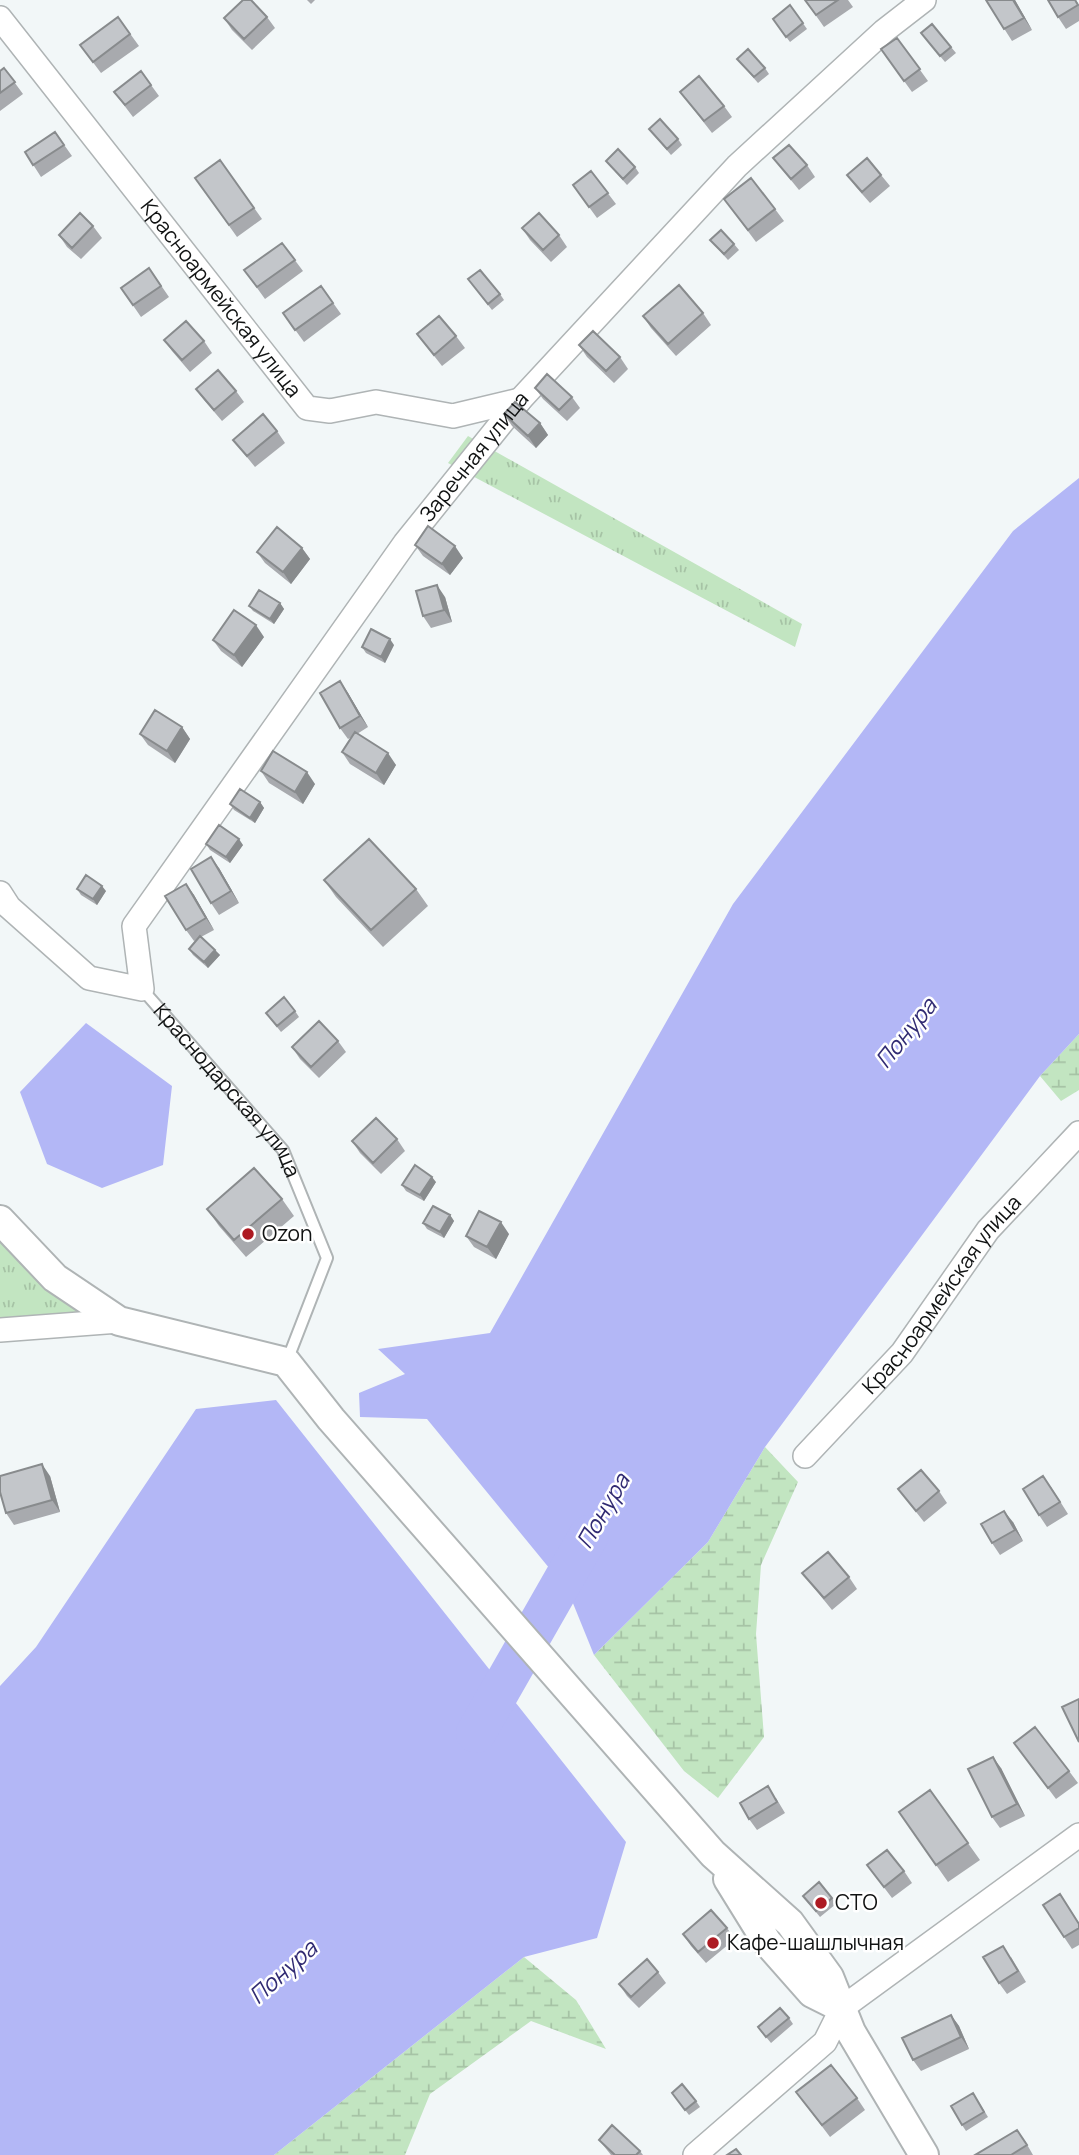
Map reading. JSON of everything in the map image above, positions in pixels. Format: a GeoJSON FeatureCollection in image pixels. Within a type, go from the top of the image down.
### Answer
{"type":"FeatureCollection","features":[{"type":"Feature","properties":{"kind":"street","name":"Заречная улица"},"geometry":{"type":"LineString","coordinates":[[142,989],[134,926],[405,543],[520,400],[737,166],[884,31],[924,0]]}},
{"type":"Feature","properties":{"kind":"street","name":"Красноармейская улица"},"geometry":{"type":"LineString","coordinates":[[0,18],[307,408],[330,411],[376,402],[453,416],[520,400]]}},
{"type":"Feature","properties":{"kind":"street","name":"Краснодарская улица"},"geometry":{"type":"LineString","coordinates":[[0,893],[9,907],[89,978],[142,989]]}},
{"type":"Feature","properties":{"kind":"street","name":"Красноармейская улица"},"geometry":{"type":"LineString","coordinates":[[805,1457],[902,1353],[988,1230],[1079,1133]]}},
{"type":"Feature","properties":{"kind":"street"},"geometry":{"type":"LineString","coordinates":[[0,1220],[55,1278],[119,1321]]}},
{"type":"Feature","properties":{"kind":"street"},"geometry":{"type":"LineString","coordinates":[[0,1330],[119,1321],[286,1362],[331,1419],[712,1854],[766,1942],[812,1993],[842,2008],[851,2032],[924,2155]]}},
{"type":"Feature","properties":{"kind":"street"},"geometry":{"type":"LineString","coordinates":[[695,2155],[825,2042],[842,2008],[1079,1835]]}},
{"type":"Feature","properties":{"kind":"lane","name":"Краснодарская улица"},"geometry":{"type":"LineString","coordinates":[[142,989],[283,1150],[327,1258],[286,1362]]}},
{"type":"Feature","properties":{"kind":"green space"},"geometry":{"type":"Polygon","coordinates":[[[468,436],[802,624],[795,647],[448,463],[468,436]]]}},
{"type":"Feature","properties":{"kind":"green space"},"geometry":{"type":"Polygon","coordinates":[[[1079,1034],[1079,1090],[1061,1101],[1040,1076],[1079,1034]]]}},
{"type":"Feature","properties":{"kind":"green space"},"geometry":{"type":"Polygon","coordinates":[[[0,1220],[119,1321],[0,1330],[0,1220]]]}},
{"type":"Feature","properties":{"kind":"green space"},"geometry":{"type":"Polygon","coordinates":[[[765,1447],[798,1482],[761,1565],[756,1634],[764,1737],[718,1798],[684,1771],[594,1655],[708,1542],[765,1447]]]}},
{"type":"Feature","properties":{"kind":"green space"},"geometry":{"type":"Polygon","coordinates":[[[524,1957],[576,2000],[606,2049],[531,2021],[430,2094],[405,2155],[274,2155],[524,1957]]]}},
{"type":"Feature","properties":{"kind":"water"},"geometry":{"type":"Polygon","coordinates":[[[1079,478],[1079,1034],[1040,1076],[765,1447],[708,1542],[594,1655],[568,1591],[427,1419],[360,1417],[359,1393],[405,1374],[378,1349],[490,1333],[733,904],[1013,531],[1079,478]]]}},
{"type":"Feature","properties":{"kind":"water"},"geometry":{"type":"Polygon","coordinates":[[[86,1023],[172,1086],[163,1165],[102,1188],[47,1164],[20,1092],[86,1023]]]}},
{"type":"Feature","properties":{"kind":"water"},"geometry":{"type":"Polygon","coordinates":[[[276,1400],[626,1842],[597,1938],[524,1957],[274,2155],[0,2155],[0,1686],[36,1647],[196,1409],[276,1400]]]}},
{"type":"Feature","properties":{"kind":"building"},"geometry":{"type":"Polygon","coordinates":[[[243,0],[251,0],[267,17],[244,39],[224,18],[243,0]]]}},
{"type":"Feature","properties":{"kind":"building"},"geometry":{"type":"Polygon","coordinates":[[[805,0],[838,0],[816,15],[805,0]]]}},
{"type":"Feature","properties":{"kind":"building"},"geometry":{"type":"Polygon","coordinates":[[[986,0],[1013,0],[1024,18],[1004,29],[986,0]]]}},
{"type":"Feature","properties":{"kind":"building"},"geometry":{"type":"Polygon","coordinates":[[[1048,0],[1075,0],[1078,5],[1058,17],[1048,0]]]}},
{"type":"Feature","properties":{"kind":"building"},"geometry":{"type":"Polygon","coordinates":[[[790,5],[803,23],[786,37],[773,19],[790,5]]]}},
{"type":"Feature","properties":{"kind":"building"},"geometry":{"type":"Polygon","coordinates":[[[118,17],[130,34],[93,62],[80,45],[118,17]]]}},
{"type":"Feature","properties":{"kind":"building"},"geometry":{"type":"Polygon","coordinates":[[[932,24],[951,47],[940,56],[921,33],[932,24]]]}},
{"type":"Feature","properties":{"kind":"building"},"geometry":{"type":"Polygon","coordinates":[[[897,38],[920,69],[904,81],[881,49],[897,38]]]}},
{"type":"Feature","properties":{"kind":"building"},"geometry":{"type":"Polygon","coordinates":[[[748,49],[765,68],[754,77],[737,59],[748,49]]]}},
{"type":"Feature","properties":{"kind":"building"},"geometry":{"type":"Polygon","coordinates":[[[4,68],[15,82],[0,93],[0,71],[4,68]]]}},
{"type":"Feature","properties":{"kind":"building"},"geometry":{"type":"Polygon","coordinates":[[[141,71],[151,85],[125,105],[114,92],[141,71]]]}},
{"type":"Feature","properties":{"kind":"building"},"geometry":{"type":"Polygon","coordinates":[[[699,76],[724,106],[704,121],[680,92],[699,76]]]}},
{"type":"Feature","properties":{"kind":"building"},"geometry":{"type":"Polygon","coordinates":[[[660,119],[678,139],[667,149],[649,129],[660,119]]]}},
{"type":"Feature","properties":{"kind":"building"},"geometry":{"type":"Polygon","coordinates":[[[55,132],[64,145],[33,165],[25,152],[55,132]]]}},
{"type":"Feature","properties":{"kind":"building"},"geometry":{"type":"Polygon","coordinates":[[[789,145],[807,165],[791,179],[773,158],[789,145]]]}},
{"type":"Feature","properties":{"kind":"building"},"geometry":{"type":"Polygon","coordinates":[[[618,149],[635,167],[623,179],[606,161],[618,149]]]}},
{"type":"Feature","properties":{"kind":"building"},"geometry":{"type":"Polygon","coordinates":[[[867,158],[881,175],[862,192],[847,175],[867,158]]]}},
{"type":"Feature","properties":{"kind":"building"},"geometry":{"type":"Polygon","coordinates":[[[220,160],[254,208],[229,225],[195,178],[220,160]]]}},
{"type":"Feature","properties":{"kind":"building"},"geometry":{"type":"Polygon","coordinates":[[[591,171],[608,193],[589,207],[573,185],[591,171]]]}},
{"type":"Feature","properties":{"kind":"building"},"geometry":{"type":"Polygon","coordinates":[[[751,178],[775,209],[748,230],[724,199],[751,178]]]}},
{"type":"Feature","properties":{"kind":"building"},"geometry":{"type":"Polygon","coordinates":[[[80,213],[93,226],[72,248],[59,235],[80,213]]]}},
{"type":"Feature","properties":{"kind":"building"},"geometry":{"type":"Polygon","coordinates":[[[539,213],[559,235],[543,250],[522,228],[539,213]]]}},
{"type":"Feature","properties":{"kind":"building"},"geometry":{"type":"Polygon","coordinates":[[[721,230],[734,244],[724,254],[710,240],[721,230]]]}},
{"type":"Feature","properties":{"kind":"building"},"geometry":{"type":"Polygon","coordinates":[[[282,243],[295,260],[257,287],[244,270],[282,243]]]}},
{"type":"Feature","properties":{"kind":"building"},"geometry":{"type":"Polygon","coordinates":[[[149,268],[161,286],[133,305],[121,288],[149,268]]]}},
{"type":"Feature","properties":{"kind":"building"},"geometry":{"type":"Polygon","coordinates":[[[480,270],[500,294],[488,304],[468,279],[480,270]]]}},
{"type":"Feature","properties":{"kind":"building"},"geometry":{"type":"Polygon","coordinates":[[[679,285],[703,313],[668,344],[643,316],[679,285]]]}},
{"type":"Feature","properties":{"kind":"building"},"geometry":{"type":"Polygon","coordinates":[[[321,286],[333,303],[295,330],[283,313],[321,286]]]}},
{"type":"Feature","properties":{"kind":"building"},"geometry":{"type":"Polygon","coordinates":[[[439,316],[456,336],[434,355],[417,334],[439,316]]]}},
{"type":"Feature","properties":{"kind":"building"},"geometry":{"type":"Polygon","coordinates":[[[186,321],[204,341],[182,360],[164,340],[186,321]]]}},
{"type":"Feature","properties":{"kind":"building"},"geometry":{"type":"Polygon","coordinates":[[[593,331],[620,357],[606,371],[579,345],[593,331]]]}},
{"type":"Feature","properties":{"kind":"building"},"geometry":{"type":"Polygon","coordinates":[[[218,370],[236,391],[214,410],[196,389],[218,370]]]}},
{"type":"Feature","properties":{"kind":"building"},"geometry":{"type":"Polygon","coordinates":[[[547,374],[572,397],[559,410],[535,388],[547,374]]]}},
{"type":"Feature","properties":{"kind":"building"},"geometry":{"type":"Polygon","coordinates":[[[515,402],[540,423],[528,436],[504,414],[515,402]]]}},
{"type":"Feature","properties":{"kind":"building"},"geometry":{"type":"Polygon","coordinates":[[[263,414],[277,431],[247,456],[233,440],[263,414]]]}},
{"type":"Feature","properties":{"kind":"building"},"geometry":{"type":"Polygon","coordinates":[[[428,526],[455,546],[442,564],[415,545],[428,526]]]}},
{"type":"Feature","properties":{"kind":"building"},"geometry":{"type":"Polygon","coordinates":[[[277,527],[302,548],[283,572],[257,552],[277,527]]]}},
{"type":"Feature","properties":{"kind":"building"},"geometry":{"type":"Polygon","coordinates":[[[437,585],[444,610],[423,616],[416,591],[437,585]]]}},
{"type":"Feature","properties":{"kind":"building"},"geometry":{"type":"Polygon","coordinates":[[[259,590],[280,603],[270,619],[249,606],[259,590]]]}},
{"type":"Feature","properties":{"kind":"building"},"geometry":{"type":"Polygon","coordinates":[[[234,610],[256,625],[234,655],[213,640],[234,610]]]}},
{"type":"Feature","properties":{"kind":"building"},"geometry":{"type":"Polygon","coordinates":[[[371,629],[390,639],[381,657],[362,647],[371,629]]]}},
{"type":"Feature","properties":{"kind":"building"},"geometry":{"type":"Polygon","coordinates":[[[340,681],[360,716],[340,728],[320,693],[340,681]]]}},
{"type":"Feature","properties":{"kind":"building"},"geometry":{"type":"Polygon","coordinates":[[[155,710],[182,727],[167,751],[140,734],[155,710]]]}},
{"type":"Feature","properties":{"kind":"building"},"geometry":{"type":"Polygon","coordinates":[[[355,732],[388,753],[376,773],[342,752],[355,732]]]}},
{"type":"Feature","properties":{"kind":"building"},"geometry":{"type":"Polygon","coordinates":[[[273,751],[307,772],[295,792],[261,771],[273,751]]]}},
{"type":"Feature","properties":{"kind":"building"},"geometry":{"type":"Polygon","coordinates":[[[240,789],[260,802],[250,818],[230,804],[240,789]]]}},
{"type":"Feature","properties":{"kind":"building"},"geometry":{"type":"Polygon","coordinates":[[[219,825],[239,839],[226,857],[206,844],[219,825]]]}},
{"type":"Feature","properties":{"kind":"building"},"geometry":{"type":"Polygon","coordinates":[[[369,839],[416,889],[371,930],[324,880],[369,839]]]}},
{"type":"Feature","properties":{"kind":"building"},"geometry":{"type":"Polygon","coordinates":[[[211,857],[231,891],[211,903],[191,869],[211,857]]]}},
{"type":"Feature","properties":{"kind":"building"},"geometry":{"type":"Polygon","coordinates":[[[86,875],[102,886],[93,899],[77,889],[86,875]]]}},
{"type":"Feature","properties":{"kind":"building"},"geometry":{"type":"Polygon","coordinates":[[[186,884],[206,918],[186,930],[165,896],[186,884]]]}},
{"type":"Feature","properties":{"kind":"building"},"geometry":{"type":"Polygon","coordinates":[[[200,936],[215,950],[204,962],[189,949],[200,936]]]}},
{"type":"Feature","properties":{"kind":"building"},"geometry":{"type":"Polygon","coordinates":[[[284,997],[295,1011],[277,1026],[266,1013],[284,997]]]}},
{"type":"Feature","properties":{"kind":"building"},"geometry":{"type":"Polygon","coordinates":[[[319,1021],[338,1041],[311,1067],[292,1047],[319,1021]]]}},
{"type":"Feature","properties":{"kind":"building"},"geometry":{"type":"Polygon","coordinates":[[[376,1118],[397,1139],[373,1163],[352,1141],[376,1118]]]}},
{"type":"Feature","properties":{"kind":"building"},"geometry":{"type":"Polygon","coordinates":[[[415,1165],[432,1177],[420,1195],[402,1185],[415,1165]]]}},
{"type":"Feature","properties":{"kind":"building"},"geometry":{"type":"Polygon","coordinates":[[[254,1168],[282,1199],[234,1240],[207,1209],[254,1168]]]}},
{"type":"Feature","properties":{"kind":"building"},"geometry":{"type":"Polygon","coordinates":[[[433,1206],[450,1215],[440,1232],[423,1223],[433,1206]]]}},
{"type":"Feature","properties":{"kind":"building"},"geometry":{"type":"Polygon","coordinates":[[[479,1211],[501,1222],[487,1247],[466,1236],[479,1211]]]}},
{"type":"Feature","properties":{"kind":"building"},"geometry":{"type":"Polygon","coordinates":[[[42,1464],[52,1500],[6,1513],[0,1492],[0,1476],[42,1464]]]}},
{"type":"Feature","properties":{"kind":"building"},"geometry":{"type":"Polygon","coordinates":[[[921,1470],[939,1491],[916,1511],[898,1489],[921,1470]]]}},
{"type":"Feature","properties":{"kind":"building"},"geometry":{"type":"Polygon","coordinates":[[[1043,1476],[1060,1502],[1039,1515],[1023,1489],[1043,1476]]]}},
{"type":"Feature","properties":{"kind":"building"},"geometry":{"type":"Polygon","coordinates":[[[1004,1511],[1015,1530],[992,1543],[981,1524],[1004,1511]]]}},
{"type":"Feature","properties":{"kind":"building"},"geometry":{"type":"Polygon","coordinates":[[[828,1552],[849,1577],[824,1598],[802,1573],[828,1552]]]}},
{"type":"Feature","properties":{"kind":"building"},"geometry":{"type":"Polygon","coordinates":[[[1079,1699],[1079,1742],[1062,1707],[1079,1699]]]}},
{"type":"Feature","properties":{"kind":"building"},"geometry":{"type":"Polygon","coordinates":[[[1035,1727],[1069,1771],[1048,1788],[1014,1743],[1035,1727]]]}},
{"type":"Feature","properties":{"kind":"building"},"geometry":{"type":"Polygon","coordinates":[[[993,1757],[1017,1804],[992,1817],[968,1769],[993,1757]]]}},
{"type":"Feature","properties":{"kind":"building"},"geometry":{"type":"Polygon","coordinates":[[[768,1786],[777,1802],[749,1819],[740,1803],[768,1786]]]}},
{"type":"Feature","properties":{"kind":"building"},"geometry":{"type":"Polygon","coordinates":[[[930,1790],[968,1843],[936,1865],[899,1812],[930,1790]]]}},
{"type":"Feature","properties":{"kind":"building"},"geometry":{"type":"Polygon","coordinates":[[[887,1850],[904,1871],[884,1887],[867,1865],[887,1850]]]}},
{"type":"Feature","properties":{"kind":"building"},"geometry":{"type":"Polygon","coordinates":[[[819,1882],[832,1898],[816,1911],[803,1896],[819,1882]]]}},
{"type":"Feature","properties":{"kind":"building"},"geometry":{"type":"Polygon","coordinates":[[[1060,1894],[1079,1924],[1079,1928],[1064,1937],[1043,1905],[1060,1894]]]}},
{"type":"Feature","properties":{"kind":"building"},"geometry":{"type":"Polygon","coordinates":[[[711,1910],[727,1928],[698,1952],[683,1934],[711,1910]]]}},
{"type":"Feature","properties":{"kind":"building"},"geometry":{"type":"Polygon","coordinates":[[[1003,1946],[1018,1971],[999,1983],[983,1957],[1003,1946]]]}},
{"type":"Feature","properties":{"kind":"building"},"geometry":{"type":"Polygon","coordinates":[[[647,1959],[658,1972],[631,1997],[619,1984],[647,1959]]]}},
{"type":"Feature","properties":{"kind":"building"},"geometry":{"type":"Polygon","coordinates":[[[780,2008],[789,2018],[766,2037],[758,2027],[780,2008]]]}},
{"type":"Feature","properties":{"kind":"building"},"geometry":{"type":"Polygon","coordinates":[[[951,2015],[961,2037],[913,2060],[902,2038],[951,2015]]]}},
{"type":"Feature","properties":{"kind":"building"},"geometry":{"type":"Polygon","coordinates":[[[831,2065],[857,2098],[822,2125],[796,2092],[831,2065]]]}},
{"type":"Feature","properties":{"kind":"building"},"geometry":{"type":"Polygon","coordinates":[[[682,2084],[696,2101],[685,2110],[672,2093],[682,2084]]]}},
{"type":"Feature","properties":{"kind":"building"},"geometry":{"type":"Polygon","coordinates":[[[973,2093],[984,2112],[962,2125],[951,2106],[973,2093]]]}},
{"type":"Feature","properties":{"kind":"building"},"geometry":{"type":"Polygon","coordinates":[[[612,2125],[640,2151],[636,2155],[615,2155],[599,2140],[612,2125]]]}},
{"type":"Feature","properties":{"kind":"building"},"geometry":{"type":"Polygon","coordinates":[[[1017,2130],[1027,2145],[1011,2155],[975,2155],[1017,2130]]]}},
{"type":"Feature","properties":{"kind":"building"},"geometry":{"type":"Polygon","coordinates":[[[736,2149],[741,2155],[727,2155],[736,2149]]]}},
{"type":"Feature","properties":{"kind":"waterway","name":"Понура"},"geometry":{"type":"LineString","coordinates":[[476,1733],[589,1535]]}},
{"type":"Feature","properties":{"kind":"place","name":"Ozon"},"geometry":{"type":"Point","coordinates":[248,1234]}},
{"type":"Feature","properties":{"kind":"place","name":"СТО"},"geometry":{"type":"Point","coordinates":[821,1903]}},
{"type":"Feature","properties":{"kind":"place","name":"Кафе-шашлычная"},"geometry":{"type":"Point","coordinates":[713,1943]}}]}
